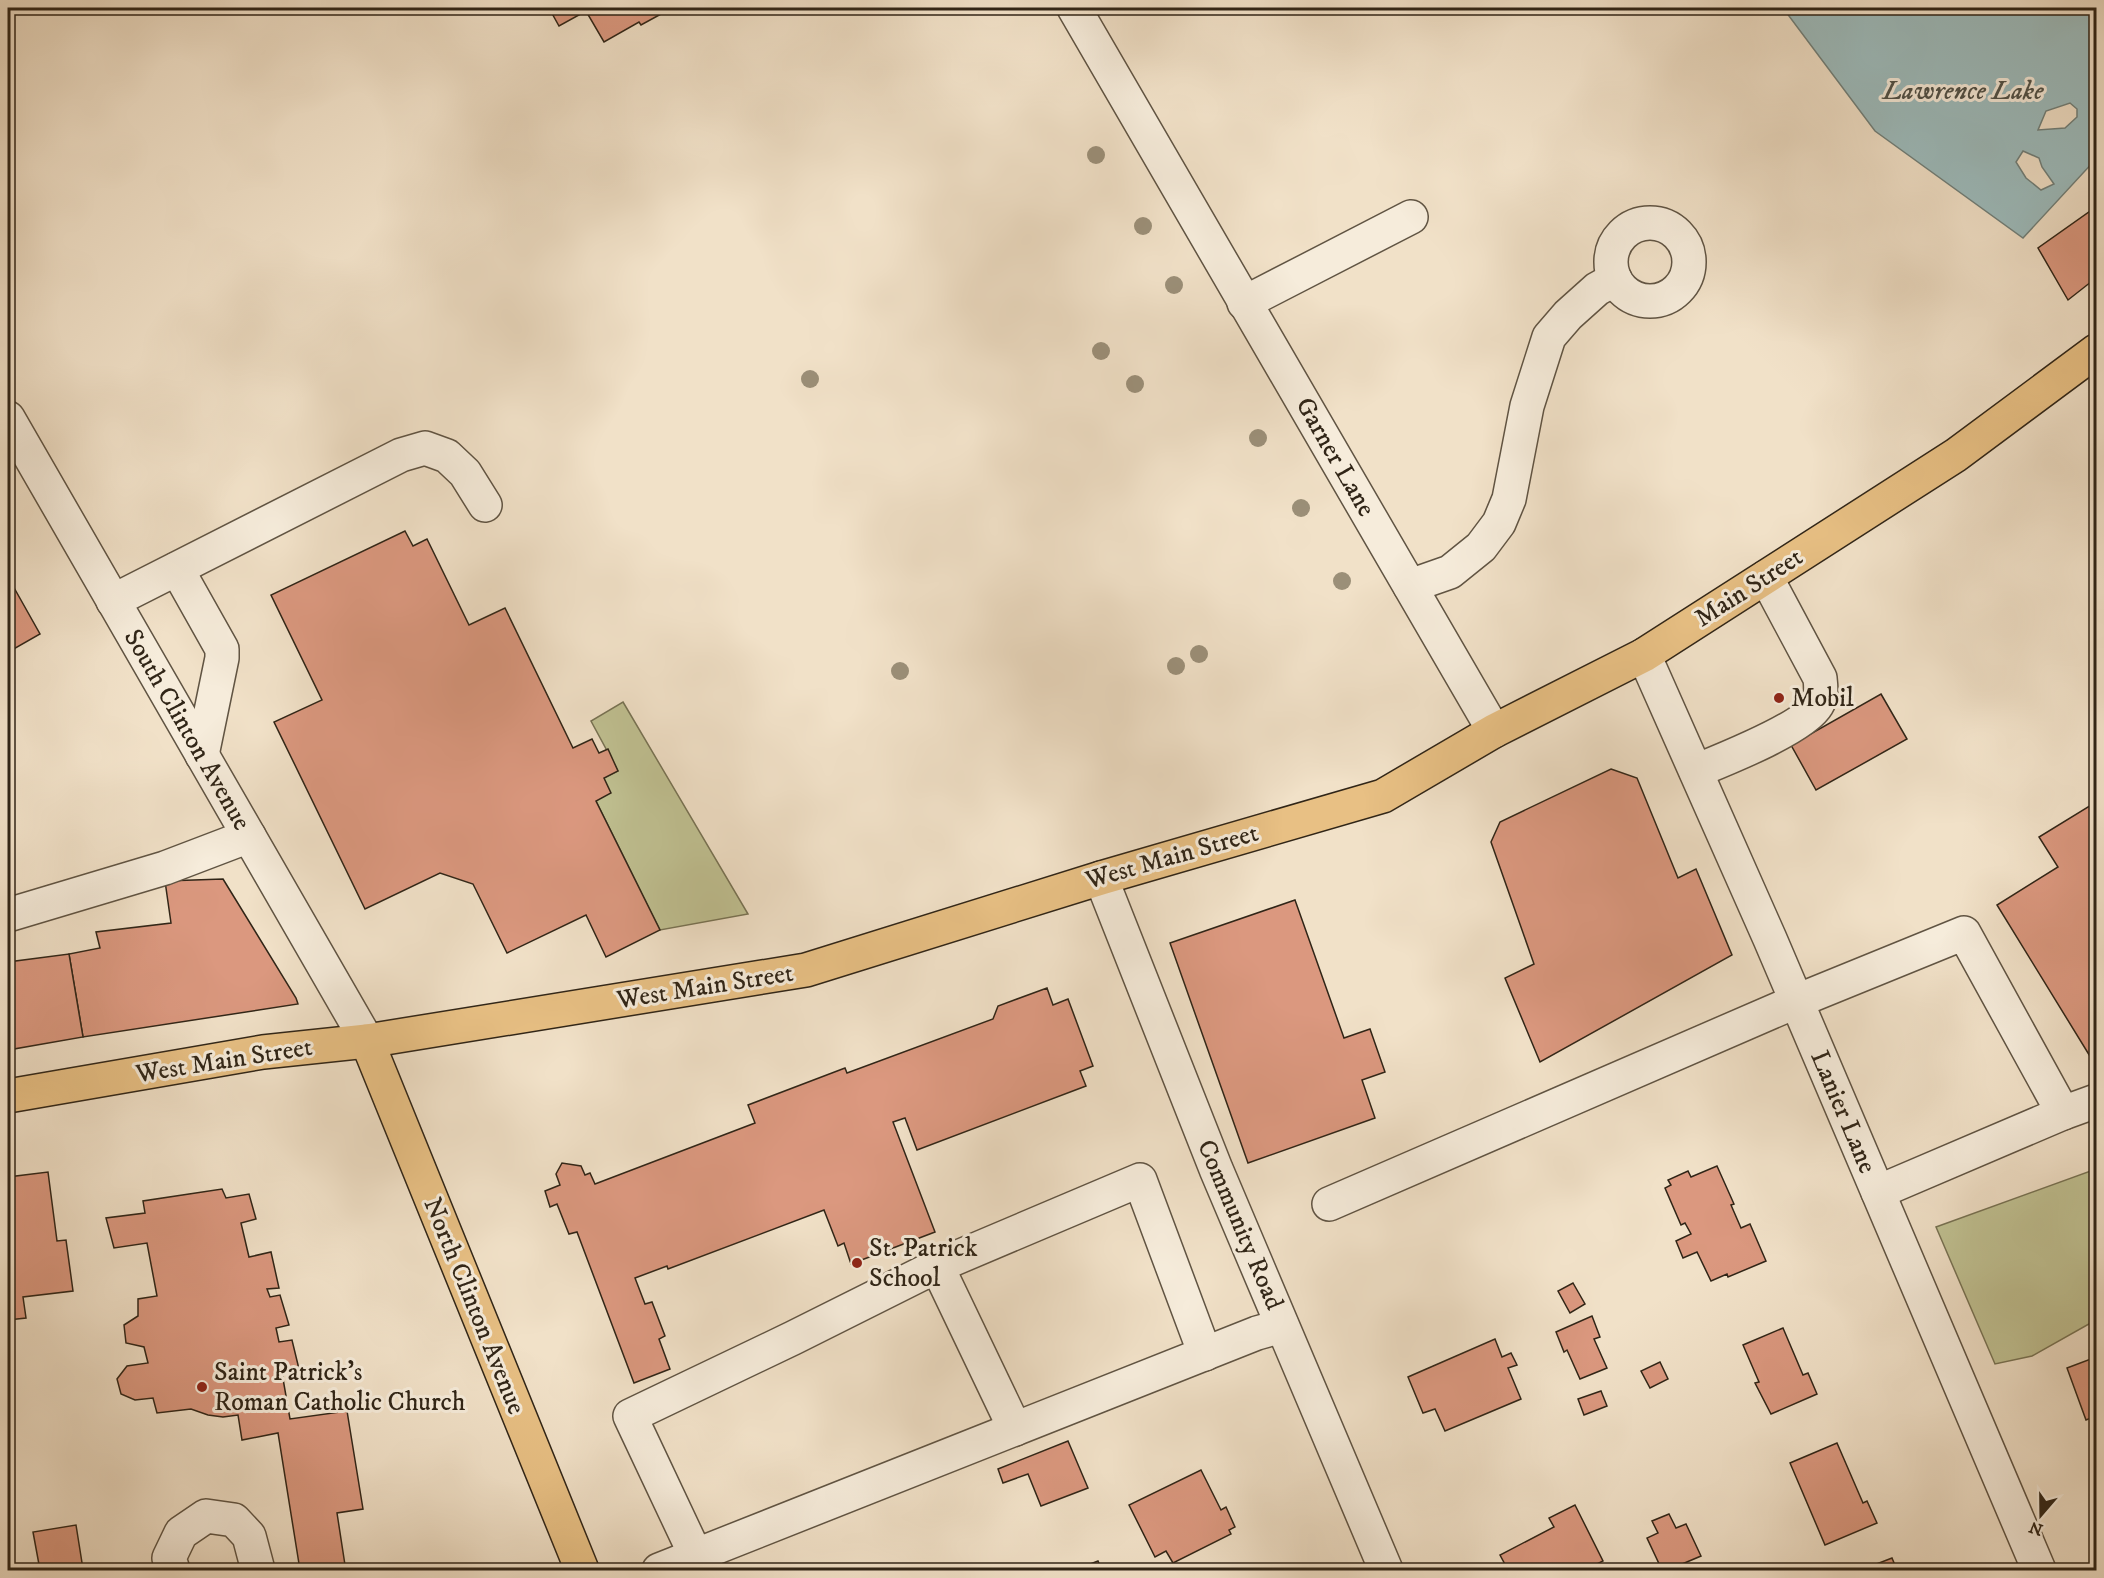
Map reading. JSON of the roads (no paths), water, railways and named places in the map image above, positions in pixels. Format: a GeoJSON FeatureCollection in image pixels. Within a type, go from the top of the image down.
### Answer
{"type":"FeatureCollection","features":[{"type":"Feature","properties":{"kind":"main road","name":"Main Street"},"geometry":{"type":"LineString","coordinates":[[1383,796],[1494,731],[1644,655],[1956,455],[2097,351]]}},
{"type":"Feature","properties":{"kind":"main road","name":"West Main Street"},"geometry":{"type":"LineString","coordinates":[[8,1096],[263,1052],[367,1041],[806,970],[1101,878],[1383,796]]}},
{"type":"Feature","properties":{"kind":"main road","name":"North Clinton Avenue"},"geometry":{"type":"LineString","coordinates":[[367,1041],[582,1570]]}},
{"type":"Feature","properties":{"kind":"street","name":"Garner Lane"},"geometry":{"type":"LineString","coordinates":[[1074,8],[1494,731]]}},
{"type":"Feature","properties":{"kind":"street"},"geometry":{"type":"LineString","coordinates":[[1245,303],[1411,217]]}},
{"type":"Feature","properties":{"kind":"street"},"geometry":{"type":"LineString","coordinates":[[1410,586],[1450,572],[1481,548],[1500,523],[1509,499],[1527,406],[1550,337],[1568,315],[1597,289],[1615,279]]}},
{"type":"Feature","properties":{"kind":"street","name":"South Clinton Avenue"},"geometry":{"type":"LineString","coordinates":[[8,418],[367,1041]]}},
{"type":"Feature","properties":{"kind":"street"},"geometry":{"type":"LineString","coordinates":[[113,601],[401,455],[425,448],[447,456],[465,473],[485,505]]}},
{"type":"Feature","properties":{"kind":"street"},"geometry":{"type":"LineString","coordinates":[[177,569],[222,649],[202,755]]}},
{"type":"Feature","properties":{"kind":"street"},"geometry":{"type":"LineString","coordinates":[[1696,771],[1758,745],[1797,723],[1817,706],[1821,691],[1820,678],[1766,577]]}},
{"type":"Feature","properties":{"kind":"street","name":"Lanier Lane"},"geometry":{"type":"LineString","coordinates":[[1644,655],[1797,1001],[2039,1570]]}},
{"type":"Feature","properties":{"kind":"street"},"geometry":{"type":"LineString","coordinates":[[8,915],[165,868],[249,836]]}},
{"type":"Feature","properties":{"kind":"street","name":"Community Road"},"geometry":{"type":"LineString","coordinates":[[1101,878],[1216,1169],[1386,1570]]}},
{"type":"Feature","properties":{"kind":"street"},"geometry":{"type":"LineString","coordinates":[[1329,1204],[1797,1001],[1964,933],[2063,1113]]}},
{"type":"Feature","properties":{"kind":"street"},"geometry":{"type":"LineString","coordinates":[[1878,1192],[2063,1113],[2097,1101]]}},
{"type":"Feature","properties":{"kind":"street"},"geometry":{"type":"LineString","coordinates":[[696,1556],[630,1416],[937,1266],[1140,1180],[1205,1354]]}},
{"type":"Feature","properties":{"kind":"street"},"geometry":{"type":"LineString","coordinates":[[937,1266],[1015,1429]]}},
{"type":"Feature","properties":{"kind":"street"},"geometry":{"type":"LineString","coordinates":[[660,1570],[1257,1333],[1282,1326]]}},
{"type":"Feature","properties":{"kind":"street"},"geometry":{"type":"LineString","coordinates":[[173,1570],[169,1558],[181,1533],[206,1516],[234,1520],[249,1536],[258,1570]]}},
{"type":"Feature","properties":{"kind":"water","name":"Lawrence Lake"},"geometry":{"type":"Polygon","coordinates":[[[1783,8],[2096,8],[2096,159],[2023,238],[1875,131],[1783,8]],[[2070,103],[2046,111],[2038,130],[2065,128],[2077,117],[2077,109],[2070,103]],[[2023,151],[2016,162],[2026,178],[2041,190],[2054,184],[2042,167],[2039,158],[2023,151]]]}},
{"type":"Feature","properties":{"kind":"place","name":"Mobil"},"geometry":{"type":"Point","coordinates":[1779,698]}},
{"type":"Feature","properties":{"kind":"place","name":"St. Patrick School"},"geometry":{"type":"Point","coordinates":[857,1263]}},
{"type":"Feature","properties":{"kind":"place","name":"Saint Patrick's Roman Catholic Church"},"geometry":{"type":"Point","coordinates":[202,1387]}}]}
